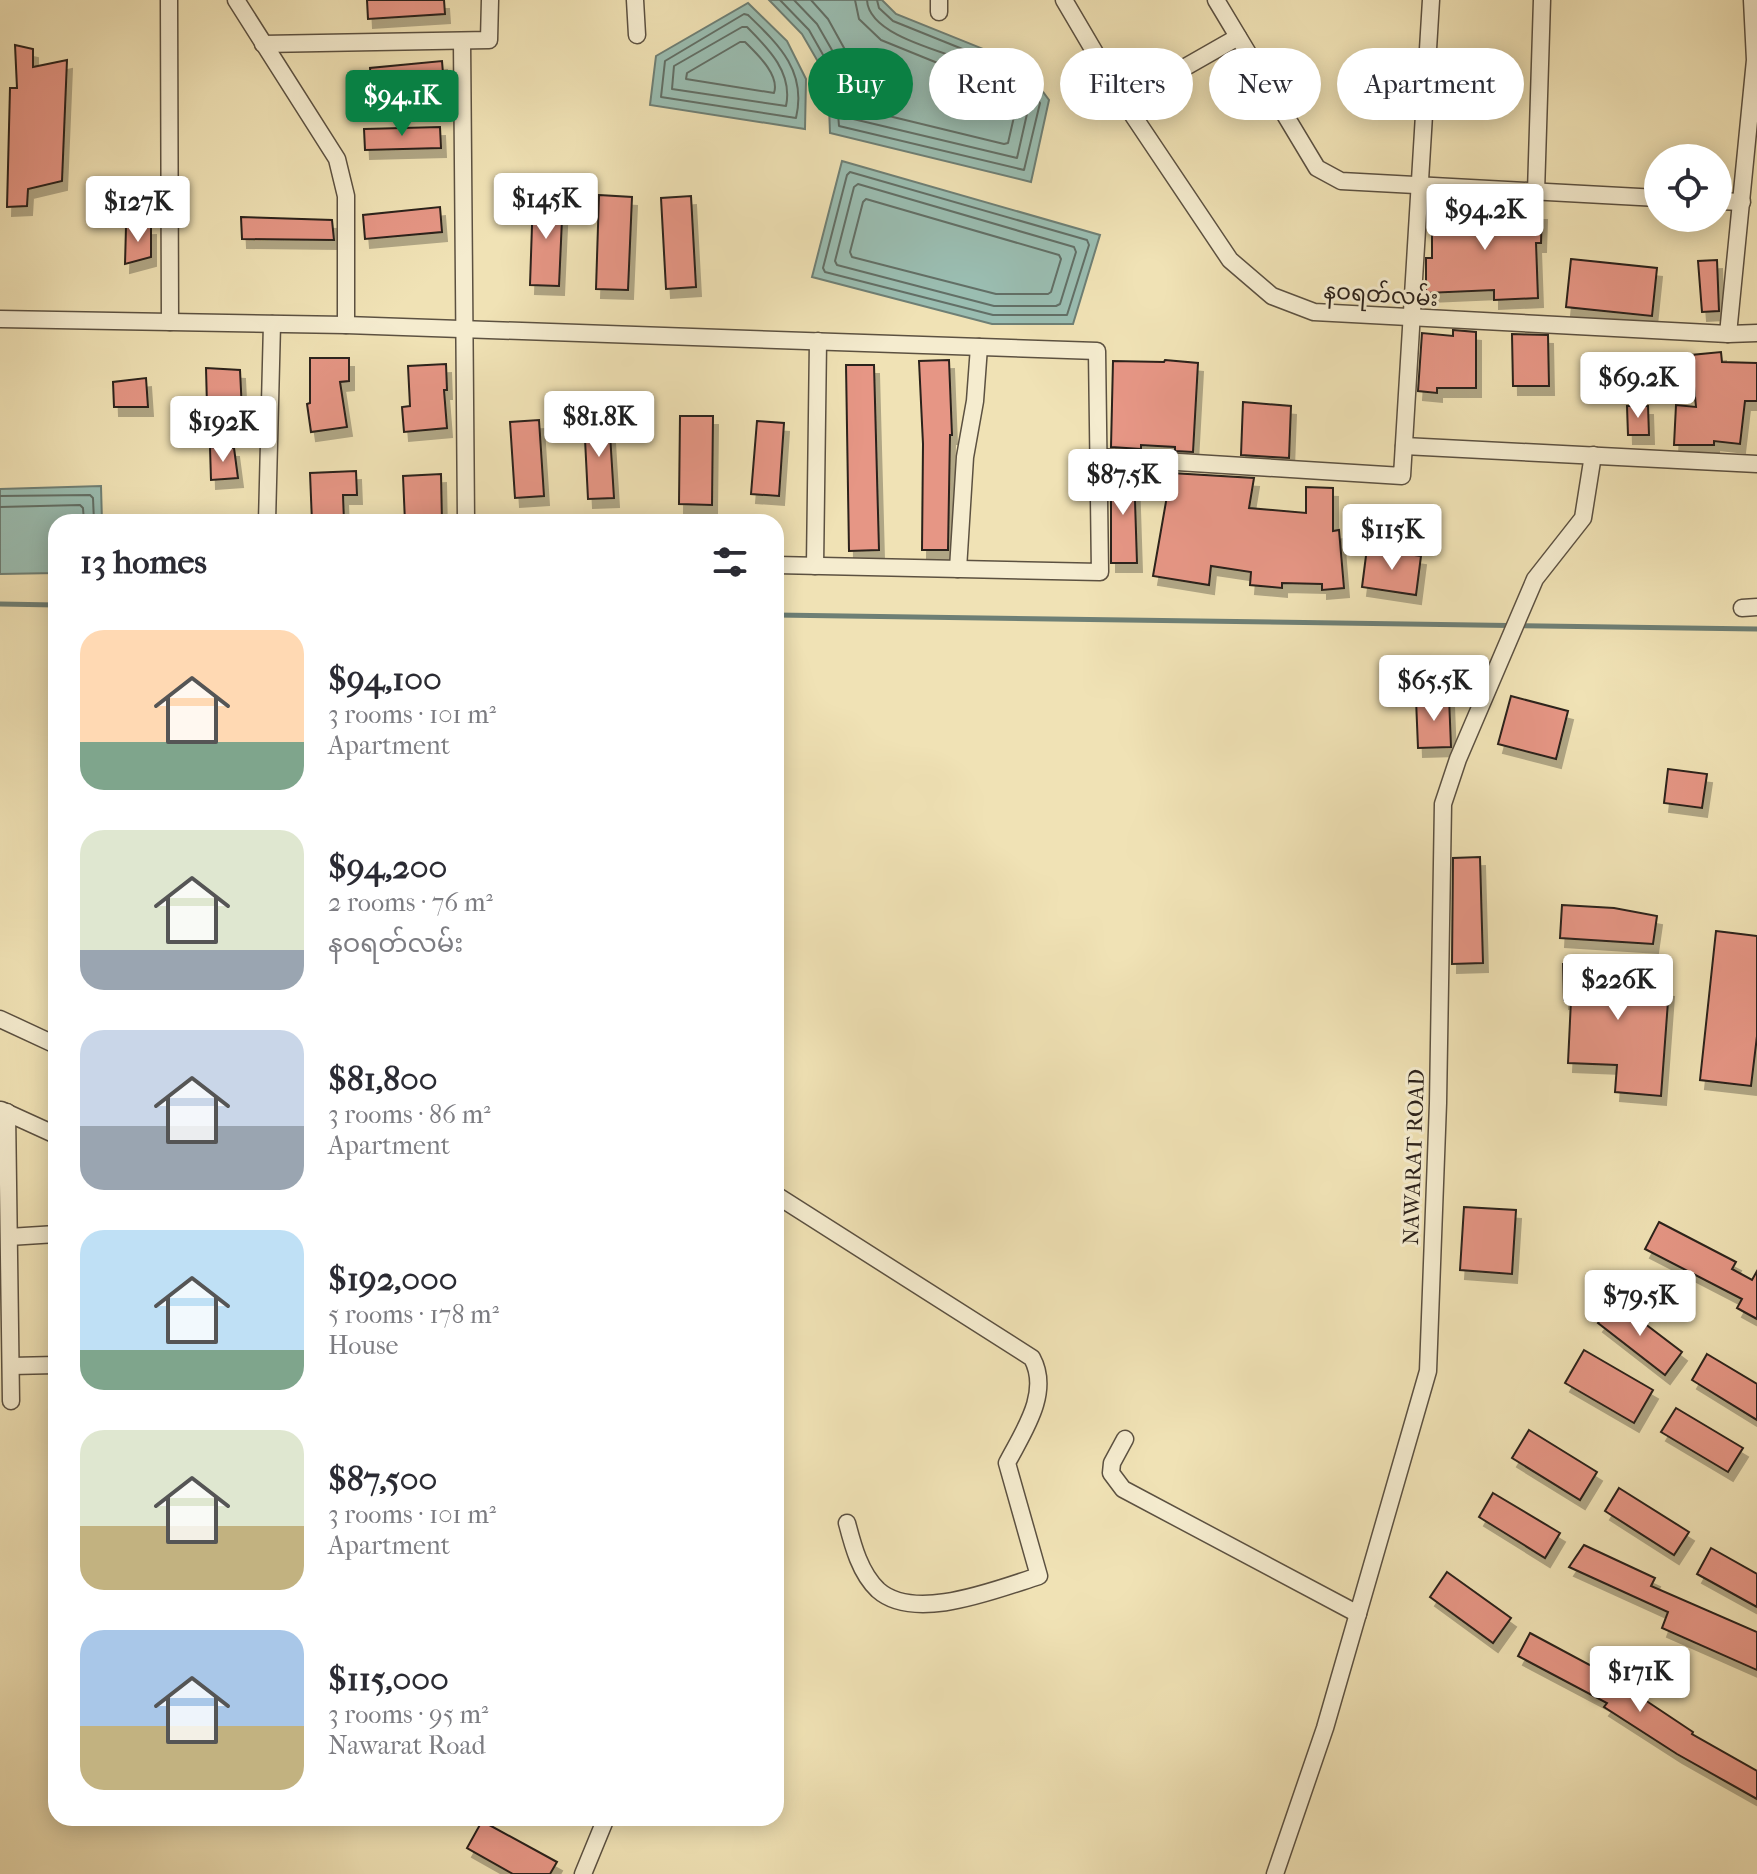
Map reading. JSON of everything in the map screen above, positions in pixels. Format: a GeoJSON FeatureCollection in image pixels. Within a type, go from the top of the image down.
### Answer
{"type":"FeatureCollection","features":[{"type":"Feature","properties":{"kind":"street"},"geometry":{"type":"LineString","coordinates":[[169,0],[170,322]]}},
{"type":"Feature","properties":{"kind":"street"},"geometry":{"type":"LineString","coordinates":[[236,0],[337,159],[346,196],[346,325]]}},
{"type":"Feature","properties":{"kind":"street"},"geometry":{"type":"LineString","coordinates":[[263,44],[489,40],[490,0]]}},
{"type":"Feature","properties":{"kind":"street"},"geometry":{"type":"LineString","coordinates":[[635,0],[637,35]]}},
{"type":"Feature","properties":{"kind":"street","name":"နဝရတ်လမ်း"},"geometry":{"type":"LineString","coordinates":[[1064,0],[1092,48]]}},
{"type":"Feature","properties":{"kind":"street"},"geometry":{"type":"LineString","coordinates":[[1216,0],[1317,168],[1341,181],[1644,197]]}},
{"type":"Feature","properties":{"kind":"street"},"geometry":{"type":"LineString","coordinates":[[1098,457],[1402,476],[1431,0]]}},
{"type":"Feature","properties":{"kind":"street"},"geometry":{"type":"LineString","coordinates":[[1536,192],[1542,0]]}},
{"type":"Feature","properties":{"kind":"street"},"geometry":{"type":"LineString","coordinates":[[1728,334],[1755,60],[1752,0]]}},
{"type":"Feature","properties":{"kind":"street"},"geometry":{"type":"LineString","coordinates":[[1193,63],[1238,37]]}},
{"type":"Feature","properties":{"kind":"street"},"geometry":{"type":"LineString","coordinates":[[462,41],[466,514]]}},
{"type":"Feature","properties":{"kind":"street","name":"နဝရတ်လမ်း"},"geometry":{"type":"LineString","coordinates":[[1136,120],[1230,260],[1272,296],[1314,312],[1757,333]]}},
{"type":"Feature","properties":{"kind":"street"},"geometry":{"type":"LineString","coordinates":[[1732,202],[1742,202]]}},
{"type":"Feature","properties":{"kind":"street"},"geometry":{"type":"LineString","coordinates":[[0,319],[346,325],[1097,351],[1100,572],[784,565]]}},
{"type":"Feature","properties":{"kind":"street"},"geometry":{"type":"LineString","coordinates":[[267,514],[272,324]]}},
{"type":"Feature","properties":{"kind":"street"},"geometry":{"type":"LineString","coordinates":[[815,566],[818,341]]}},
{"type":"Feature","properties":{"kind":"street"},"geometry":{"type":"LineString","coordinates":[[958,569],[965,457],[975,401],[979,347]]}},
{"type":"Feature","properties":{"kind":"street"},"geometry":{"type":"LineString","coordinates":[[1404,446],[1757,464]]}},
{"type":"Feature","properties":{"kind":"street","name":"NAWARAT ROAD"},"geometry":{"type":"LineString","coordinates":[[1275,1874],[1325,1728],[1428,1371],[1438,1103],[1443,804],[1458,759],[1535,579],[1583,518],[1593,455]]}},
{"type":"Feature","properties":{"kind":"street"},"geometry":{"type":"LineString","coordinates":[[0,1019],[48,1041]]}},
{"type":"Feature","properties":{"kind":"street"},"geometry":{"type":"LineString","coordinates":[[11,1401],[4,1110],[48,1131]]}},
{"type":"Feature","properties":{"kind":"street"},"geometry":{"type":"LineString","coordinates":[[784,1200],[1032,1358],[1038,1369],[1038,1394],[1033,1411],[1007,1463],[1039,1576],[945,1602],[913,1604],[892,1600],[877,1589],[864,1570],[847,1523]]}},
{"type":"Feature","properties":{"kind":"street"},"geometry":{"type":"LineString","coordinates":[[9,1237],[48,1235]]}},
{"type":"Feature","properties":{"kind":"street"},"geometry":{"type":"LineString","coordinates":[[11,1366],[48,1365]]}},
{"type":"Feature","properties":{"kind":"street"},"geometry":{"type":"LineString","coordinates":[[1125,1439],[1112,1463],[1111,1473],[1123,1489],[1358,1614]]}},
{"type":"Feature","properties":{"kind":"street"},"geometry":{"type":"LineString","coordinates":[[583,1874],[603,1826]]}},
{"type":"Feature","properties":{"kind":"water"},"geometry":{"type":"Polygon","coordinates":[[[769,0],[882,0],[896,14],[981,48],[929,48],[929,120],[1044,120],[1044,93],[1049,100],[1031,182],[830,133],[830,120],[913,120],[913,48],[810,48],[802,34],[769,0]]]}},
{"type":"Feature","properties":{"kind":"water"},"geometry":{"type":"Polygon","coordinates":[[[748,3],[787,41],[806,79],[805,129],[650,105],[656,56],[748,3]]]}},
{"type":"Feature","properties":{"kind":"water"},"geometry":{"type":"Polygon","coordinates":[[[842,161],[1100,235],[1073,324],[992,324],[812,277],[842,161]]]}},
{"type":"Feature","properties":{"kind":"water"},"geometry":{"type":"Polygon","coordinates":[[[101,486],[102,514],[48,514],[48,573],[0,574],[0,489],[101,486]]]}},
{"type":"Feature","properties":{"kind":"building"},"geometry":{"type":"Polygon","coordinates":[[[367,0],[444,0],[445,14],[368,19],[367,0]]]}},
{"type":"Feature","properties":{"kind":"building"},"geometry":{"type":"Polygon","coordinates":[[[15,45],[33,49],[33,67],[67,60],[62,181],[28,189],[27,206],[7,207],[10,88],[17,88],[15,45]]]}},
{"type":"Feature","properties":{"kind":"building"},"geometry":{"type":"Polygon","coordinates":[[[442,61],[444,86],[372,93],[370,68],[442,61]]]}},
{"type":"Feature","properties":{"kind":"building"},"geometry":{"type":"Polygon","coordinates":[[[440,127],[441,148],[365,150],[364,129],[440,127]]]}},
{"type":"Feature","properties":{"kind":"building"},"geometry":{"type":"Polygon","coordinates":[[[599,195],[632,197],[628,290],[596,289],[599,195]]]}},
{"type":"Feature","properties":{"kind":"building"},"geometry":{"type":"Polygon","coordinates":[[[533,196],[563,197],[559,286],[530,285],[533,196]]]}},
{"type":"Feature","properties":{"kind":"building"},"geometry":{"type":"Polygon","coordinates":[[[691,196],[696,287],[666,289],[661,198],[691,196]]]}},
{"type":"Feature","properties":{"kind":"building"},"geometry":{"type":"Polygon","coordinates":[[[440,207],[442,232],[365,239],[363,215],[440,207]]]}},
{"type":"Feature","properties":{"kind":"building"},"geometry":{"type":"Polygon","coordinates":[[[1482,207],[1501,207],[1501,211],[1542,211],[1541,243],[1536,243],[1538,298],[1494,300],[1494,290],[1426,293],[1426,258],[1432,258],[1432,210],[1482,210],[1482,207]]]}},
{"type":"Feature","properties":{"kind":"building"},"geometry":{"type":"Polygon","coordinates":[[[241,217],[332,220],[334,240],[242,239],[241,217]]]}},
{"type":"Feature","properties":{"kind":"building"},"geometry":{"type":"Polygon","coordinates":[[[151,226],[151,257],[125,264],[126,227],[151,226]]]}},
{"type":"Feature","properties":{"kind":"building"},"geometry":{"type":"Polygon","coordinates":[[[1571,259],[1657,268],[1652,316],[1566,307],[1571,259]]]}},
{"type":"Feature","properties":{"kind":"building"},"geometry":{"type":"Polygon","coordinates":[[[1717,260],[1719,311],[1702,312],[1698,261],[1717,260]]]}},
{"type":"Feature","properties":{"kind":"building"},"geometry":{"type":"Polygon","coordinates":[[[1453,330],[1476,332],[1476,388],[1437,388],[1437,393],[1418,391],[1422,333],[1453,336],[1453,330]]]}},
{"type":"Feature","properties":{"kind":"building"},"geometry":{"type":"Polygon","coordinates":[[[1512,334],[1548,335],[1549,386],[1513,386],[1512,334]]]}},
{"type":"Feature","properties":{"kind":"building"},"geometry":{"type":"Polygon","coordinates":[[[1721,352],[1722,362],[1757,363],[1757,401],[1745,401],[1740,444],[1714,441],[1714,445],[1674,445],[1676,405],[1696,407],[1691,355],[1721,352]]]}},
{"type":"Feature","properties":{"kind":"building"},"geometry":{"type":"Polygon","coordinates":[[[1606,354],[1627,355],[1625,387],[1604,386],[1606,354]]]}},
{"type":"Feature","properties":{"kind":"building"},"geometry":{"type":"Polygon","coordinates":[[[310,358],[349,358],[349,381],[340,382],[347,427],[311,432],[307,404],[310,403],[310,358]]]}},
{"type":"Feature","properties":{"kind":"building"},"geometry":{"type":"Polygon","coordinates":[[[949,360],[952,435],[948,550],[922,550],[923,444],[919,361],[949,360]]]}},
{"type":"Feature","properties":{"kind":"building"},"geometry":{"type":"Polygon","coordinates":[[[1113,361],[1198,363],[1193,452],[1175,451],[1175,447],[1111,447],[1113,361]]]}},
{"type":"Feature","properties":{"kind":"building"},"geometry":{"type":"Polygon","coordinates":[[[446,364],[447,390],[444,390],[447,428],[404,432],[402,407],[410,406],[408,366],[446,364]]]}},
{"type":"Feature","properties":{"kind":"building"},"geometry":{"type":"Polygon","coordinates":[[[846,365],[874,365],[879,550],[849,551],[846,365]]]}},
{"type":"Feature","properties":{"kind":"building"},"geometry":{"type":"Polygon","coordinates":[[[206,368],[240,370],[242,411],[207,406],[206,368]]]}},
{"type":"Feature","properties":{"kind":"building"},"geometry":{"type":"Polygon","coordinates":[[[146,378],[148,407],[114,407],[113,382],[146,378]]]}},
{"type":"Feature","properties":{"kind":"building"},"geometry":{"type":"Polygon","coordinates":[[[1243,402],[1291,406],[1289,458],[1241,455],[1243,402]]]}},
{"type":"Feature","properties":{"kind":"building"},"geometry":{"type":"Polygon","coordinates":[[[1627,406],[1648,406],[1649,435],[1628,435],[1627,406]]]}},
{"type":"Feature","properties":{"kind":"building"},"geometry":{"type":"Polygon","coordinates":[[[680,416],[713,416],[712,505],[679,504],[680,416]]]}},
{"type":"Feature","properties":{"kind":"building"},"geometry":{"type":"Polygon","coordinates":[[[609,418],[614,498],[588,499],[584,419],[609,418]]]}},
{"type":"Feature","properties":{"kind":"building"},"geometry":{"type":"Polygon","coordinates":[[[539,420],[544,496],[515,498],[510,422],[539,420]]]}},
{"type":"Feature","properties":{"kind":"building"},"geometry":{"type":"Polygon","coordinates":[[[757,421],[784,423],[779,496],[751,494],[757,421]]]}},
{"type":"Feature","properties":{"kind":"building"},"geometry":{"type":"Polygon","coordinates":[[[210,447],[234,448],[238,478],[211,480],[210,447]]]}},
{"type":"Feature","properties":{"kind":"building"},"geometry":{"type":"Polygon","coordinates":[[[1111,469],[1134,470],[1137,563],[1111,563],[1111,469]]]}},
{"type":"Feature","properties":{"kind":"building"},"geometry":{"type":"Polygon","coordinates":[[[356,471],[357,495],[343,495],[344,514],[312,514],[310,473],[356,471]]]}},
{"type":"Feature","properties":{"kind":"building"},"geometry":{"type":"Polygon","coordinates":[[[1171,473],[1254,478],[1249,508],[1306,513],[1306,487],[1333,488],[1333,531],[1339,530],[1344,588],[1322,590],[1322,584],[1282,583],[1282,588],[1250,585],[1251,572],[1211,566],[1209,585],[1153,576],[1171,473]]]}},
{"type":"Feature","properties":{"kind":"building"},"geometry":{"type":"Polygon","coordinates":[[[441,474],[442,514],[405,514],[403,476],[441,474]]]}},
{"type":"Feature","properties":{"kind":"building"},"geometry":{"type":"Polygon","coordinates":[[[1367,548],[1421,556],[1416,595],[1362,587],[1367,548]]]}},
{"type":"Feature","properties":{"kind":"building"},"geometry":{"type":"Polygon","coordinates":[[[1511,696],[1568,711],[1556,759],[1498,744],[1511,696]]]}},
{"type":"Feature","properties":{"kind":"building"},"geometry":{"type":"Polygon","coordinates":[[[1449,697],[1451,747],[1418,748],[1416,699],[1449,697]]]}},
{"type":"Feature","properties":{"kind":"building"},"geometry":{"type":"Polygon","coordinates":[[[1668,769],[1707,774],[1702,808],[1664,803],[1668,769]]]}},
{"type":"Feature","properties":{"kind":"building"},"geometry":{"type":"Polygon","coordinates":[[[1480,857],[1483,963],[1452,964],[1453,858],[1480,857]]]}},
{"type":"Feature","properties":{"kind":"building"},"geometry":{"type":"Polygon","coordinates":[[[1562,905],[1614,908],[1657,916],[1653,944],[1560,938],[1562,905]]]}},
{"type":"Feature","properties":{"kind":"building"},"geometry":{"type":"Polygon","coordinates":[[[1716,931],[1757,936],[1757,1036],[1751,1086],[1700,1080],[1716,931]]]}},
{"type":"Feature","properties":{"kind":"building"},"geometry":{"type":"Polygon","coordinates":[[[1650,961],[1646,986],[1669,988],[1661,1096],[1615,1092],[1617,1065],[1568,1063],[1571,1000],[1564,1000],[1563,964],[1650,961]]]}},
{"type":"Feature","properties":{"kind":"building"},"geometry":{"type":"Polygon","coordinates":[[[1464,1207],[1516,1210],[1512,1274],[1460,1270],[1464,1207]]]}},
{"type":"Feature","properties":{"kind":"building"},"geometry":{"type":"Polygon","coordinates":[[[1659,1222],[1736,1262],[1732,1269],[1752,1280],[1757,1271],[1757,1319],[1737,1308],[1742,1299],[1645,1249],[1659,1222]]]}},
{"type":"Feature","properties":{"kind":"building"},"geometry":{"type":"Polygon","coordinates":[[[1615,1301],[1682,1352],[1665,1375],[1598,1323],[1615,1301]]]}},
{"type":"Feature","properties":{"kind":"building"},"geometry":{"type":"Polygon","coordinates":[[[1584,1350],[1653,1390],[1634,1423],[1565,1383],[1584,1350]]]}},
{"type":"Feature","properties":{"kind":"building"},"geometry":{"type":"Polygon","coordinates":[[[1707,1354],[1757,1384],[1757,1420],[1692,1380],[1707,1354]]]}},
{"type":"Feature","properties":{"kind":"building"},"geometry":{"type":"Polygon","coordinates":[[[1676,1408],[1743,1448],[1728,1472],[1661,1432],[1676,1408]]]}},
{"type":"Feature","properties":{"kind":"building"},"geometry":{"type":"Polygon","coordinates":[[[1529,1430],[1597,1472],[1580,1500],[1512,1458],[1529,1430]]]}},
{"type":"Feature","properties":{"kind":"building"},"geometry":{"type":"Polygon","coordinates":[[[1619,1488],[1689,1532],[1674,1555],[1605,1511],[1619,1488]]]}},
{"type":"Feature","properties":{"kind":"building"},"geometry":{"type":"Polygon","coordinates":[[[1493,1493],[1560,1533],[1545,1558],[1479,1517],[1493,1493]]]}},
{"type":"Feature","properties":{"kind":"building"},"geometry":{"type":"Polygon","coordinates":[[[1584,1545],[1655,1578],[1651,1586],[1757,1632],[1757,1670],[1662,1628],[1668,1612],[1569,1567],[1584,1545]]]}},
{"type":"Feature","properties":{"kind":"building"},"geometry":{"type":"Polygon","coordinates":[[[1711,1548],[1757,1574],[1757,1607],[1697,1574],[1711,1548]]]}},
{"type":"Feature","properties":{"kind":"building"},"geometry":{"type":"Polygon","coordinates":[[[1447,1572],[1511,1618],[1493,1643],[1430,1597],[1447,1572]]]}},
{"type":"Feature","properties":{"kind":"building"},"geometry":{"type":"Polygon","coordinates":[[[1530,1633],[1603,1672],[1692,1734],[1757,1771],[1757,1799],[1677,1754],[1604,1707],[1607,1703],[1518,1656],[1530,1633]]]}},
{"type":"Feature","properties":{"kind":"building"},"geometry":{"type":"Polygon","coordinates":[[[479,1826],[491,1826],[557,1862],[550,1874],[513,1874],[467,1848],[479,1826]]]}},
{"type":"Feature","properties":{"kind":"waterway"},"geometry":{"type":"LineString","coordinates":[[0,604],[48,605]]}},
{"type":"Feature","properties":{"kind":"waterway"},"geometry":{"type":"LineString","coordinates":[[784,615],[1757,629]]}}]}
